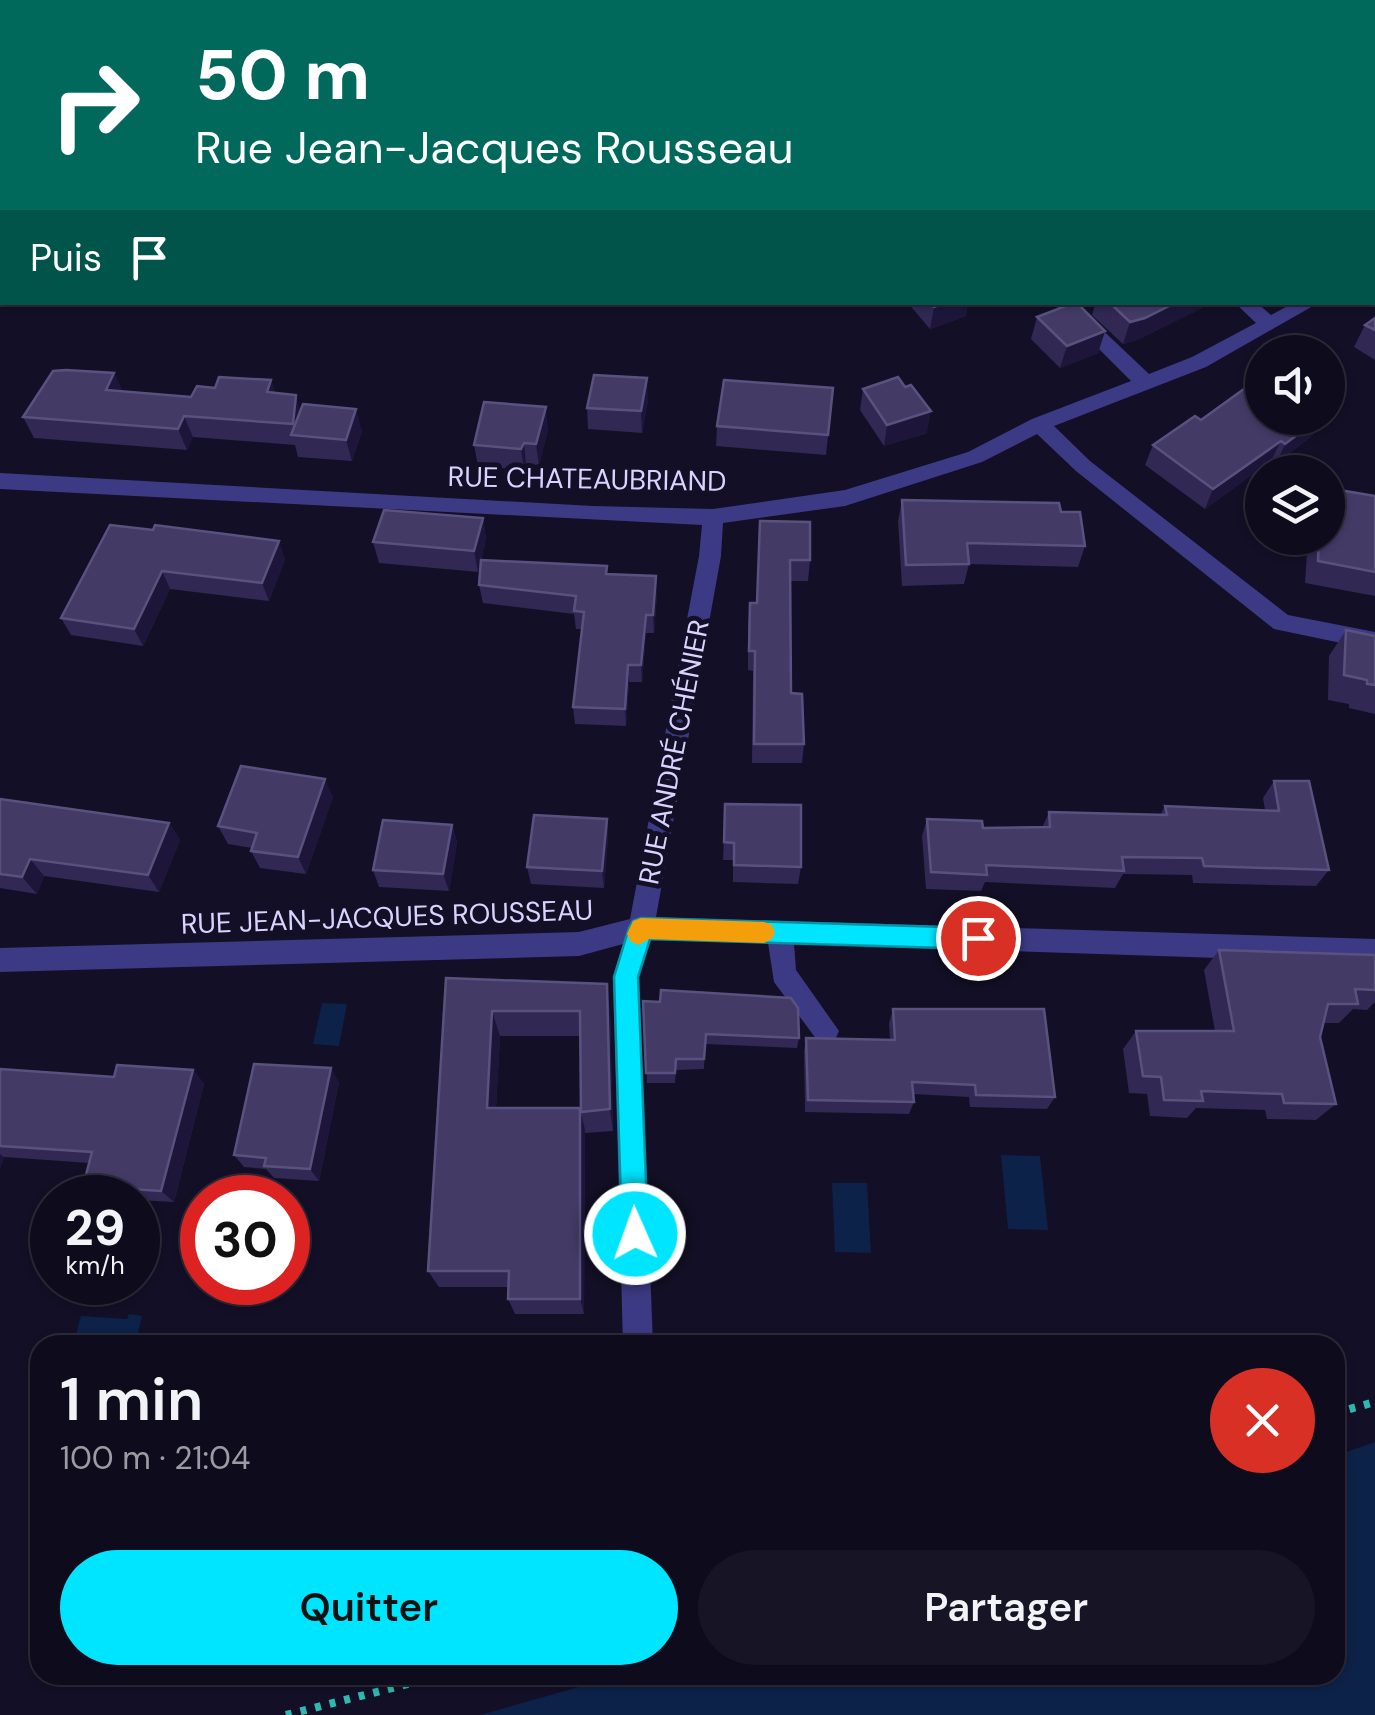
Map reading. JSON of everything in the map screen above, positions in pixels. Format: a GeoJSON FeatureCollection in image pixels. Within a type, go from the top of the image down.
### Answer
{"type":"FeatureCollection","features":[{"type":"Feature","properties":{"kind":"street"},"geometry":{"type":"LineString","coordinates":[[1064,305],[1146,383]]}},
{"type":"Feature","properties":{"kind":"street"},"geometry":{"type":"LineString","coordinates":[[1247,305],[1271,324]]}},
{"type":"Feature","properties":{"kind":"street","name":"RUE CHATEAUBRIAND"},"geometry":{"type":"LineString","coordinates":[[0,481],[593,514],[713,517],[846,498],[975,456],[1039,424],[1199,362],[1306,305]]}},
{"type":"Feature","properties":{"kind":"street"},"geometry":{"type":"LineString","coordinates":[[1039,424],[1083,466],[1282,623],[1375,641]]}},
{"type":"Feature","properties":{"kind":"street","name":"RUE ANDRÉ CHÉNIER"},"geometry":{"type":"LineString","coordinates":[[638,1335],[626,977],[641,928],[710,556],[713,517]]}},
{"type":"Feature","properties":{"kind":"street","name":"RUE JEAN-JACQUES ROUSSEAU"},"geometry":{"type":"LineString","coordinates":[[0,960],[578,944],[641,928],[1375,951]]}},
{"type":"Feature","properties":{"kind":"street"},"geometry":{"type":"LineString","coordinates":[[780,932],[783,974],[826,1031]]}},
{"type":"Feature","properties":{"kind":"path"},"geometry":{"type":"LineString","coordinates":[[1345,1410],[1375,1402]]}},
{"type":"Feature","properties":{"kind":"path"},"geometry":{"type":"LineString","coordinates":[[286,1715],[404,1685]]}},
{"type":"Feature","properties":{"kind":"water"},"geometry":{"type":"Polygon","coordinates":[[[322,1003],[347,1004],[339,1046],[313,1044],[322,1003]]]}},
{"type":"Feature","properties":{"kind":"water"},"geometry":{"type":"Polygon","coordinates":[[[1001,1155],[1040,1156],[1048,1230],[1008,1229],[1001,1155]]]}},
{"type":"Feature","properties":{"kind":"water"},"geometry":{"type":"Polygon","coordinates":[[[832,1183],[867,1183],[871,1253],[835,1252],[832,1183]]]}},
{"type":"Feature","properties":{"kind":"water"},"geometry":{"type":"Polygon","coordinates":[[[129,1314],[142,1316],[137,1335],[76,1335],[81,1316],[127,1319],[129,1314]]]}},
{"type":"Feature","properties":{"kind":"water"},"geometry":{"type":"Polygon","coordinates":[[[1375,1442],[1375,1715],[480,1715],[586,1685],[1345,1685],[1345,1452],[1375,1442]]]}},
{"type":"Feature","properties":{"kind":"building"},"geometry":{"type":"Polygon","coordinates":[[[1079,305],[1105,331],[1067,346],[1037,317],[1079,305]]]}},
{"type":"Feature","properties":{"kind":"building"},"geometry":{"type":"Polygon","coordinates":[[[1112,305],[1171,305],[1145,318],[1130,322],[1112,305]]]}},
{"type":"Feature","properties":{"kind":"building"},"geometry":{"type":"Polygon","coordinates":[[[53,371],[114,373],[106,390],[191,397],[197,386],[215,388],[219,377],[271,380],[267,392],[296,395],[293,424],[184,416],[178,429],[23,417],[53,371]]]}},
{"type":"Feature","properties":{"kind":"building"},"geometry":{"type":"Polygon","coordinates":[[[594,375],[647,378],[641,411],[587,408],[594,375]]]}},
{"type":"Feature","properties":{"kind":"building"},"geometry":{"type":"Polygon","coordinates":[[[898,377],[905,387],[911,385],[931,411],[887,425],[863,389],[898,377]]]}},
{"type":"Feature","properties":{"kind":"building"},"geometry":{"type":"Polygon","coordinates":[[[724,380],[833,388],[828,435],[717,426],[724,380]]]}},
{"type":"Feature","properties":{"kind":"building"},"geometry":{"type":"Polygon","coordinates":[[[1245,388],[1245,435],[1297,435],[1261,455],[1245,455],[1245,466],[1213,489],[1153,445],[1195,416],[1201,420],[1245,388]]]}},
{"type":"Feature","properties":{"kind":"building"},"geometry":{"type":"Polygon","coordinates":[[[484,402],[546,407],[536,444],[524,443],[521,449],[474,445],[484,402]]]}},
{"type":"Feature","properties":{"kind":"building"},"geometry":{"type":"Polygon","coordinates":[[[303,404],[356,409],[346,440],[291,435],[303,404]]]}},
{"type":"Feature","properties":{"kind":"building"},"geometry":{"type":"Polygon","coordinates":[[[1345,491],[1375,496],[1375,572],[1318,561],[1318,555],[1345,555],[1345,491]]]}},
{"type":"Feature","properties":{"kind":"building"},"geometry":{"type":"Polygon","coordinates":[[[902,500],[1059,503],[1061,512],[1080,512],[1085,546],[967,543],[969,564],[906,565],[902,500]]]}},
{"type":"Feature","properties":{"kind":"building"},"geometry":{"type":"Polygon","coordinates":[[[384,510],[483,518],[474,551],[373,542],[384,510]]]}},
{"type":"Feature","properties":{"kind":"building"},"geometry":{"type":"Polygon","coordinates":[[[760,521],[810,522],[810,560],[790,560],[791,693],[802,694],[804,744],[754,744],[755,651],[749,651],[750,603],[757,603],[760,521]]]}},
{"type":"Feature","properties":{"kind":"building"},"geometry":{"type":"Polygon","coordinates":[[[110,525],[153,530],[155,525],[279,541],[262,583],[162,571],[134,629],[61,618],[110,525]]]}},
{"type":"Feature","properties":{"kind":"building"},"geometry":{"type":"Polygon","coordinates":[[[481,560],[607,566],[606,574],[656,576],[653,615],[646,615],[641,665],[628,665],[625,709],[573,707],[584,612],[574,611],[576,596],[479,585],[481,560]]]}},
{"type":"Feature","properties":{"kind":"building"},"geometry":{"type":"Polygon","coordinates":[[[1346,630],[1375,636],[1375,685],[1344,675],[1346,630]]]}},
{"type":"Feature","properties":{"kind":"building"},"geometry":{"type":"Polygon","coordinates":[[[241,766],[325,779],[298,857],[251,851],[257,833],[218,826],[241,766]]]}},
{"type":"Feature","properties":{"kind":"building"},"geometry":{"type":"Polygon","coordinates":[[[1274,781],[1309,781],[1329,870],[1204,866],[1202,858],[1122,857],[1124,871],[986,865],[987,875],[931,872],[927,819],[982,821],[983,828],[1050,827],[1049,812],[1167,815],[1165,806],[1279,811],[1274,781]]]}},
{"type":"Feature","properties":{"kind":"building"},"geometry":{"type":"Polygon","coordinates":[[[0,799],[169,823],[148,875],[30,859],[22,877],[0,874],[0,799]]]}},
{"type":"Feature","properties":{"kind":"building"},"geometry":{"type":"Polygon","coordinates":[[[725,804],[801,805],[801,867],[734,865],[734,843],[724,842],[725,804]]]}},
{"type":"Feature","properties":{"kind":"building"},"geometry":{"type":"Polygon","coordinates":[[[534,815],[607,819],[602,871],[527,867],[534,815]]]}},
{"type":"Feature","properties":{"kind":"building"},"geometry":{"type":"Polygon","coordinates":[[[383,820],[452,825],[443,874],[373,870],[383,820]]]}},
{"type":"Feature","properties":{"kind":"building"},"geometry":{"type":"Polygon","coordinates":[[[1219,950],[1375,955],[1375,990],[1355,989],[1358,1004],[1328,1004],[1320,1037],[1336,1104],[1284,1103],[1282,1094],[1201,1091],[1203,1101],[1164,1100],[1161,1077],[1143,1076],[1136,1031],[1234,1031],[1219,950]]]}},
{"type":"Feature","properties":{"kind":"building"},"geometry":{"type":"Polygon","coordinates":[[[446,978],[607,984],[610,1109],[581,1112],[580,1011],[492,1011],[487,1108],[580,1108],[580,1299],[508,1299],[509,1271],[428,1271],[446,978]]]}},
{"type":"Feature","properties":{"kind":"building"},"geometry":{"type":"Polygon","coordinates":[[[661,990],[791,998],[798,1008],[799,1038],[706,1034],[704,1059],[676,1059],[675,1073],[646,1073],[643,1001],[660,1002],[661,990]]]}},
{"type":"Feature","properties":{"kind":"building"},"geometry":{"type":"Polygon","coordinates":[[[893,1009],[1044,1009],[1055,1097],[976,1095],[975,1085],[912,1082],[914,1102],[808,1100],[806,1038],[895,1040],[893,1009]]]}},
{"type":"Feature","properties":{"kind":"building"},"geometry":{"type":"Polygon","coordinates":[[[254,1064],[331,1068],[310,1169],[264,1166],[266,1158],[234,1155],[254,1064]]]}},
{"type":"Feature","properties":{"kind":"building"},"geometry":{"type":"Polygon","coordinates":[[[117,1065],[193,1070],[161,1191],[160,1175],[86,1175],[92,1152],[0,1146],[0,1069],[114,1077],[117,1065]]]}},
{"type":"Feature","properties":{"kind":"slow traffic"},"geometry":{"type":"LineString","coordinates":[[639,934],[641,928],[764,932]]}},
{"type":"Feature","properties":{"kind":"route"},"geometry":{"type":"LineString","coordinates":[[635,1234],[626,977],[641,928],[978,938]]}}]}
